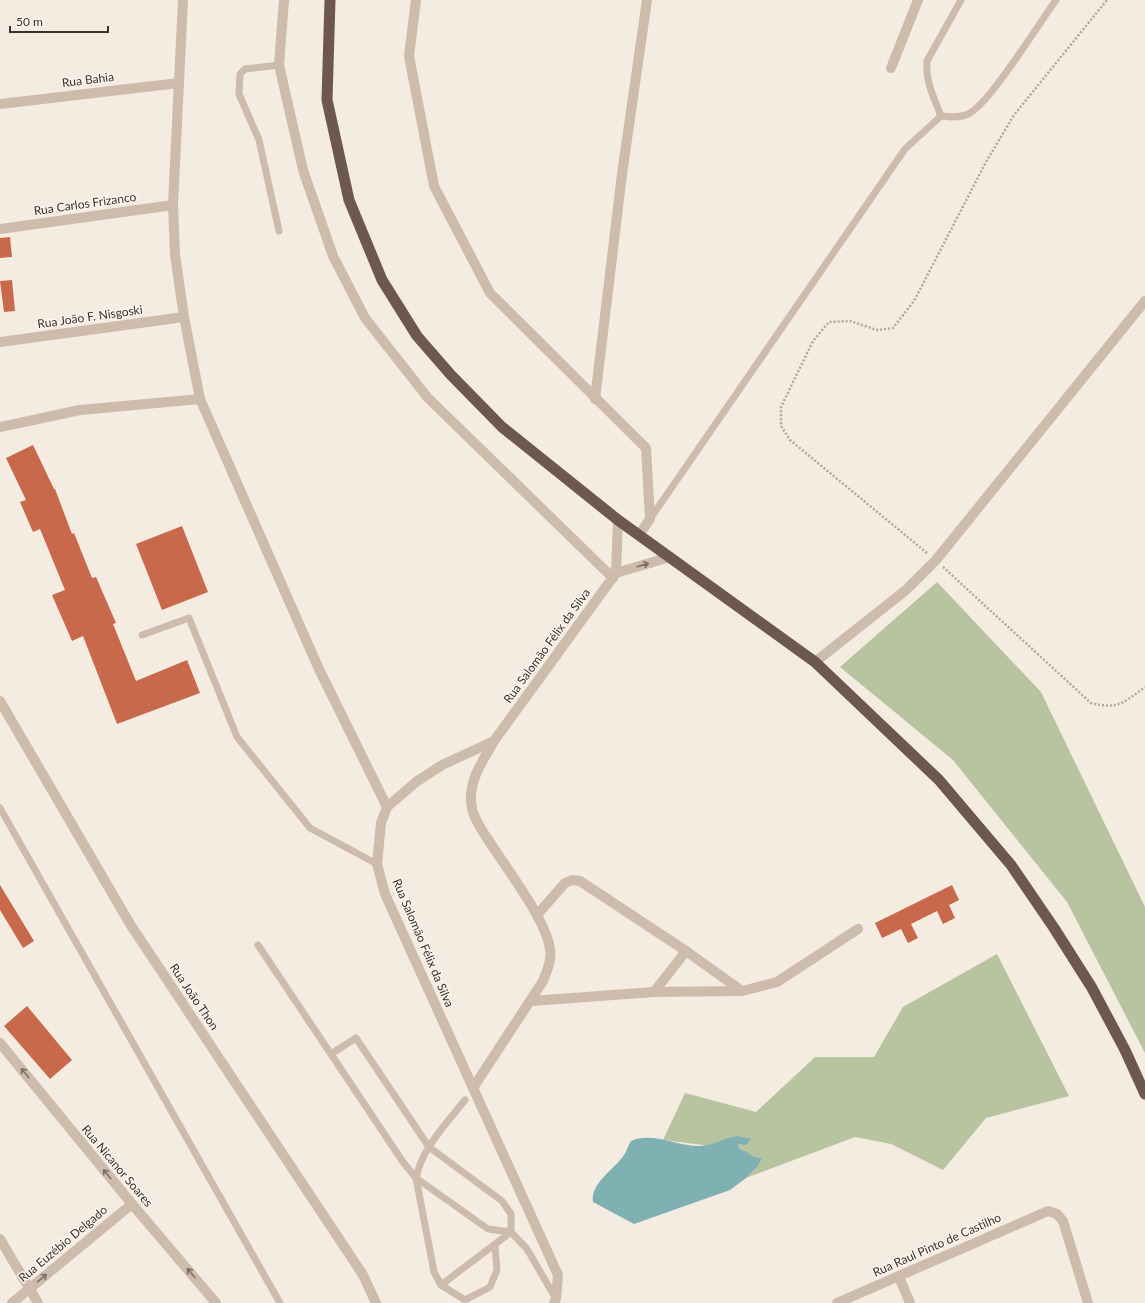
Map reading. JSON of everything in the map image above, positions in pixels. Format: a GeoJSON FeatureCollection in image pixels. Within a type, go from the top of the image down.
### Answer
{"type":"FeatureCollection","features":[{"type":"Feature","properties":{"kind":"highway"},"geometry":{"type":"LineString","coordinates":[[330,0],[327,100],[349,200],[382,280],[417,336],[466,391],[502,427],[618,520],[815,662],[939,780],[1011,865],[1054,928],[1092,988],[1125,1050],[1145,1094]]}},
{"type":"Feature","properties":{"kind":"street"},"geometry":{"type":"LineString","coordinates":[[183,0],[173,205],[175,255],[184,317],[200,399],[318,667],[387,807]]}},
{"type":"Feature","properties":{"kind":"street"},"geometry":{"type":"LineString","coordinates":[[284,0],[279,65],[303,170],[333,256],[365,318],[428,398],[614,575]]}},
{"type":"Feature","properties":{"kind":"street"},"geometry":{"type":"LineString","coordinates":[[416,0],[409,56],[434,186],[490,293],[646,448],[650,519],[638,535]]}},
{"type":"Feature","properties":{"kind":"street"},"geometry":{"type":"LineString","coordinates":[[595,399],[622,174],[647,0]]}},
{"type":"Feature","properties":{"kind":"street"},"geometry":{"type":"LineString","coordinates":[[891,68],[918,0]]}},
{"type":"Feature","properties":{"kind":"street","name":"Rua Bahia"},"geometry":{"type":"LineString","coordinates":[[0,104],[179,82]]}},
{"type":"Feature","properties":{"kind":"street","name":"Rua Carlos Frizanco"},"geometry":{"type":"LineString","coordinates":[[0,229],[173,205]]}},
{"type":"Feature","properties":{"kind":"street"},"geometry":{"type":"LineString","coordinates":[[815,662],[906,590],[936,560],[1145,301]]}},
{"type":"Feature","properties":{"kind":"street","name":"Rua João F. Nisgoski"},"geometry":{"type":"LineString","coordinates":[[0,342],[184,317]]}},
{"type":"Feature","properties":{"kind":"street"},"geometry":{"type":"LineString","coordinates":[[0,427],[80,410],[200,399]]}},
{"type":"Feature","properties":{"kind":"street"},"geometry":{"type":"LineString","coordinates":[[614,575],[618,520]]}},
{"type":"Feature","properties":{"kind":"street"},"geometry":{"type":"LineString","coordinates":[[614,575],[670,557]]}},
{"type":"Feature","properties":{"kind":"street","name":"Rua Salomão Félix da Silva"},"geometry":{"type":"LineString","coordinates":[[555,1301],[558,1275],[385,894],[377,864],[381,823],[387,807],[416,782],[442,765],[494,741],[614,575]]}},
{"type":"Feature","properties":{"kind":"street","name":"Rua João Thon"},"geometry":{"type":"LineString","coordinates":[[0,701],[130,924],[363,1275],[376,1303]]}},
{"type":"Feature","properties":{"kind":"street"},"geometry":{"type":"LineString","coordinates":[[473,1088],[532,1001],[545,976],[549,965],[551,950],[544,926],[477,823],[471,800],[473,782],[481,763],[494,741]]}},
{"type":"Feature","properties":{"kind":"street"},"geometry":{"type":"LineString","coordinates":[[537,915],[565,883],[572,880],[580,881],[686,951],[742,991]]}},
{"type":"Feature","properties":{"kind":"street"},"geometry":{"type":"LineString","coordinates":[[532,1001],[654,992],[742,991],[777,982],[858,929]]}},
{"type":"Feature","properties":{"kind":"street"},"geometry":{"type":"LineString","coordinates":[[654,992],[686,951]]}},
{"type":"Feature","properties":{"kind":"street","name":"Rua Nicanor Soares"},"geometry":{"type":"LineString","coordinates":[[0,1043],[132,1204],[216,1303]]}},
{"type":"Feature","properties":{"kind":"street","name":"Rua Euzébio Delgado"},"geometry":{"type":"LineString","coordinates":[[12,1303],[132,1204]]}},
{"type":"Feature","properties":{"kind":"street","name":"Rua Raul Pinto de Castilho"},"geometry":{"type":"LineString","coordinates":[[837,1303],[1048,1211],[1057,1214],[1063,1221],[1086,1302]]}},
{"type":"Feature","properties":{"kind":"street"},"geometry":{"type":"LineString","coordinates":[[0,1239],[38,1303]]}},
{"type":"Feature","properties":{"kind":"street"},"geometry":{"type":"LineString","coordinates":[[899,1277],[910,1303]]}},
{"type":"Feature","properties":{"kind":"lane"},"geometry":{"type":"LineString","coordinates":[[941,116],[928,82],[926,73],[927,61],[961,0]]}},
{"type":"Feature","properties":{"kind":"lane"},"geometry":{"type":"LineString","coordinates":[[650,519],[905,149],[941,116],[961,117],[976,109],[991,92],[1056,0]]}},
{"type":"Feature","properties":{"kind":"lane"},"geometry":{"type":"LineString","coordinates":[[279,65],[245,69],[240,74],[239,94],[259,140],[279,231]]}},
{"type":"Feature","properties":{"kind":"lane"},"geometry":{"type":"LineString","coordinates":[[142,635],[189,618],[237,737],[310,828],[377,864]]}},
{"type":"Feature","properties":{"kind":"lane"},"geometry":{"type":"LineString","coordinates":[[0,808],[280,1303]]}},
{"type":"Feature","properties":{"kind":"lane"},"geometry":{"type":"LineString","coordinates":[[258,945],[416,1178],[488,1229],[511,1232],[527,1249],[555,1301]]}},
{"type":"Feature","properties":{"kind":"lane"},"geometry":{"type":"LineString","coordinates":[[331,1054],[356,1038],[429,1147],[502,1201],[511,1214],[511,1232],[495,1246],[441,1285]]}},
{"type":"Feature","properties":{"kind":"lane"},"geometry":{"type":"LineString","coordinates":[[465,1100],[429,1147],[419,1164],[416,1178],[434,1272],[441,1285],[465,1300],[490,1287],[497,1270],[495,1246]]}},
{"type":"Feature","properties":{"kind":"path"},"geometry":{"type":"LineString","coordinates":[[1108,0],[1014,115],[986,162],[914,301],[893,328],[878,330],[850,321],[829,322],[813,341],[781,407],[781,426],[790,440],[936,560],[1091,703],[1106,707],[1122,704],[1145,687]]}},
{"type":"Feature","properties":{"kind":"green space"},"geometry":{"type":"Polygon","coordinates":[[[937,582],[1041,692],[1145,907],[1145,1053],[1067,902],[953,760],[840,667],[937,582]]]}},
{"type":"Feature","properties":{"kind":"green space"},"geometry":{"type":"Polygon","coordinates":[[[997,954],[1069,1096],[986,1118],[943,1170],[891,1144],[855,1137],[746,1178],[757,1167],[754,1158],[743,1150],[663,1140],[685,1093],[756,1112],[815,1057],[874,1057],[903,1007],[997,954]]]}},
{"type":"Feature","properties":{"kind":"water"},"geometry":{"type":"Polygon","coordinates":[[[737,1136],[751,1139],[746,1145],[738,1144],[739,1149],[752,1156],[762,1158],[757,1167],[746,1178],[730,1190],[634,1224],[593,1202],[593,1195],[599,1182],[620,1160],[631,1141],[639,1138],[657,1138],[692,1146],[701,1146],[737,1136]]]}},
{"type":"Feature","properties":{"kind":"building"},"geometry":{"type":"Polygon","coordinates":[[[10,237],[12,257],[0,258],[0,238],[10,237]]]}},
{"type":"Feature","properties":{"kind":"building"},"geometry":{"type":"Polygon","coordinates":[[[12,280],[15,311],[4,312],[0,281],[12,280]]]}},
{"type":"Feature","properties":{"kind":"building"},"geometry":{"type":"Polygon","coordinates":[[[33,445],[55,489],[72,534],[74,533],[92,578],[96,577],[116,623],[113,624],[136,681],[187,660],[200,693],[117,724],[83,636],[72,641],[52,595],[65,590],[40,529],[33,532],[20,502],[26,500],[6,458],[33,445]]]}},
{"type":"Feature","properties":{"kind":"building"},"geometry":{"type":"Polygon","coordinates":[[[182,526],[208,592],[162,610],[136,544],[182,526]]]}},
{"type":"Feature","properties":{"kind":"building"},"geometry":{"type":"Polygon","coordinates":[[[0,885],[34,941],[23,948],[0,910],[0,885]]]}},
{"type":"Feature","properties":{"kind":"building"},"geometry":{"type":"Polygon","coordinates":[[[952,885],[959,900],[949,905],[955,918],[943,924],[937,911],[911,924],[918,938],[908,943],[901,929],[882,938],[875,923],[952,885]]]}},
{"type":"Feature","properties":{"kind":"building"},"geometry":{"type":"Polygon","coordinates":[[[27,1006],[72,1060],[50,1079],[4,1026],[27,1006]]]}}]}
